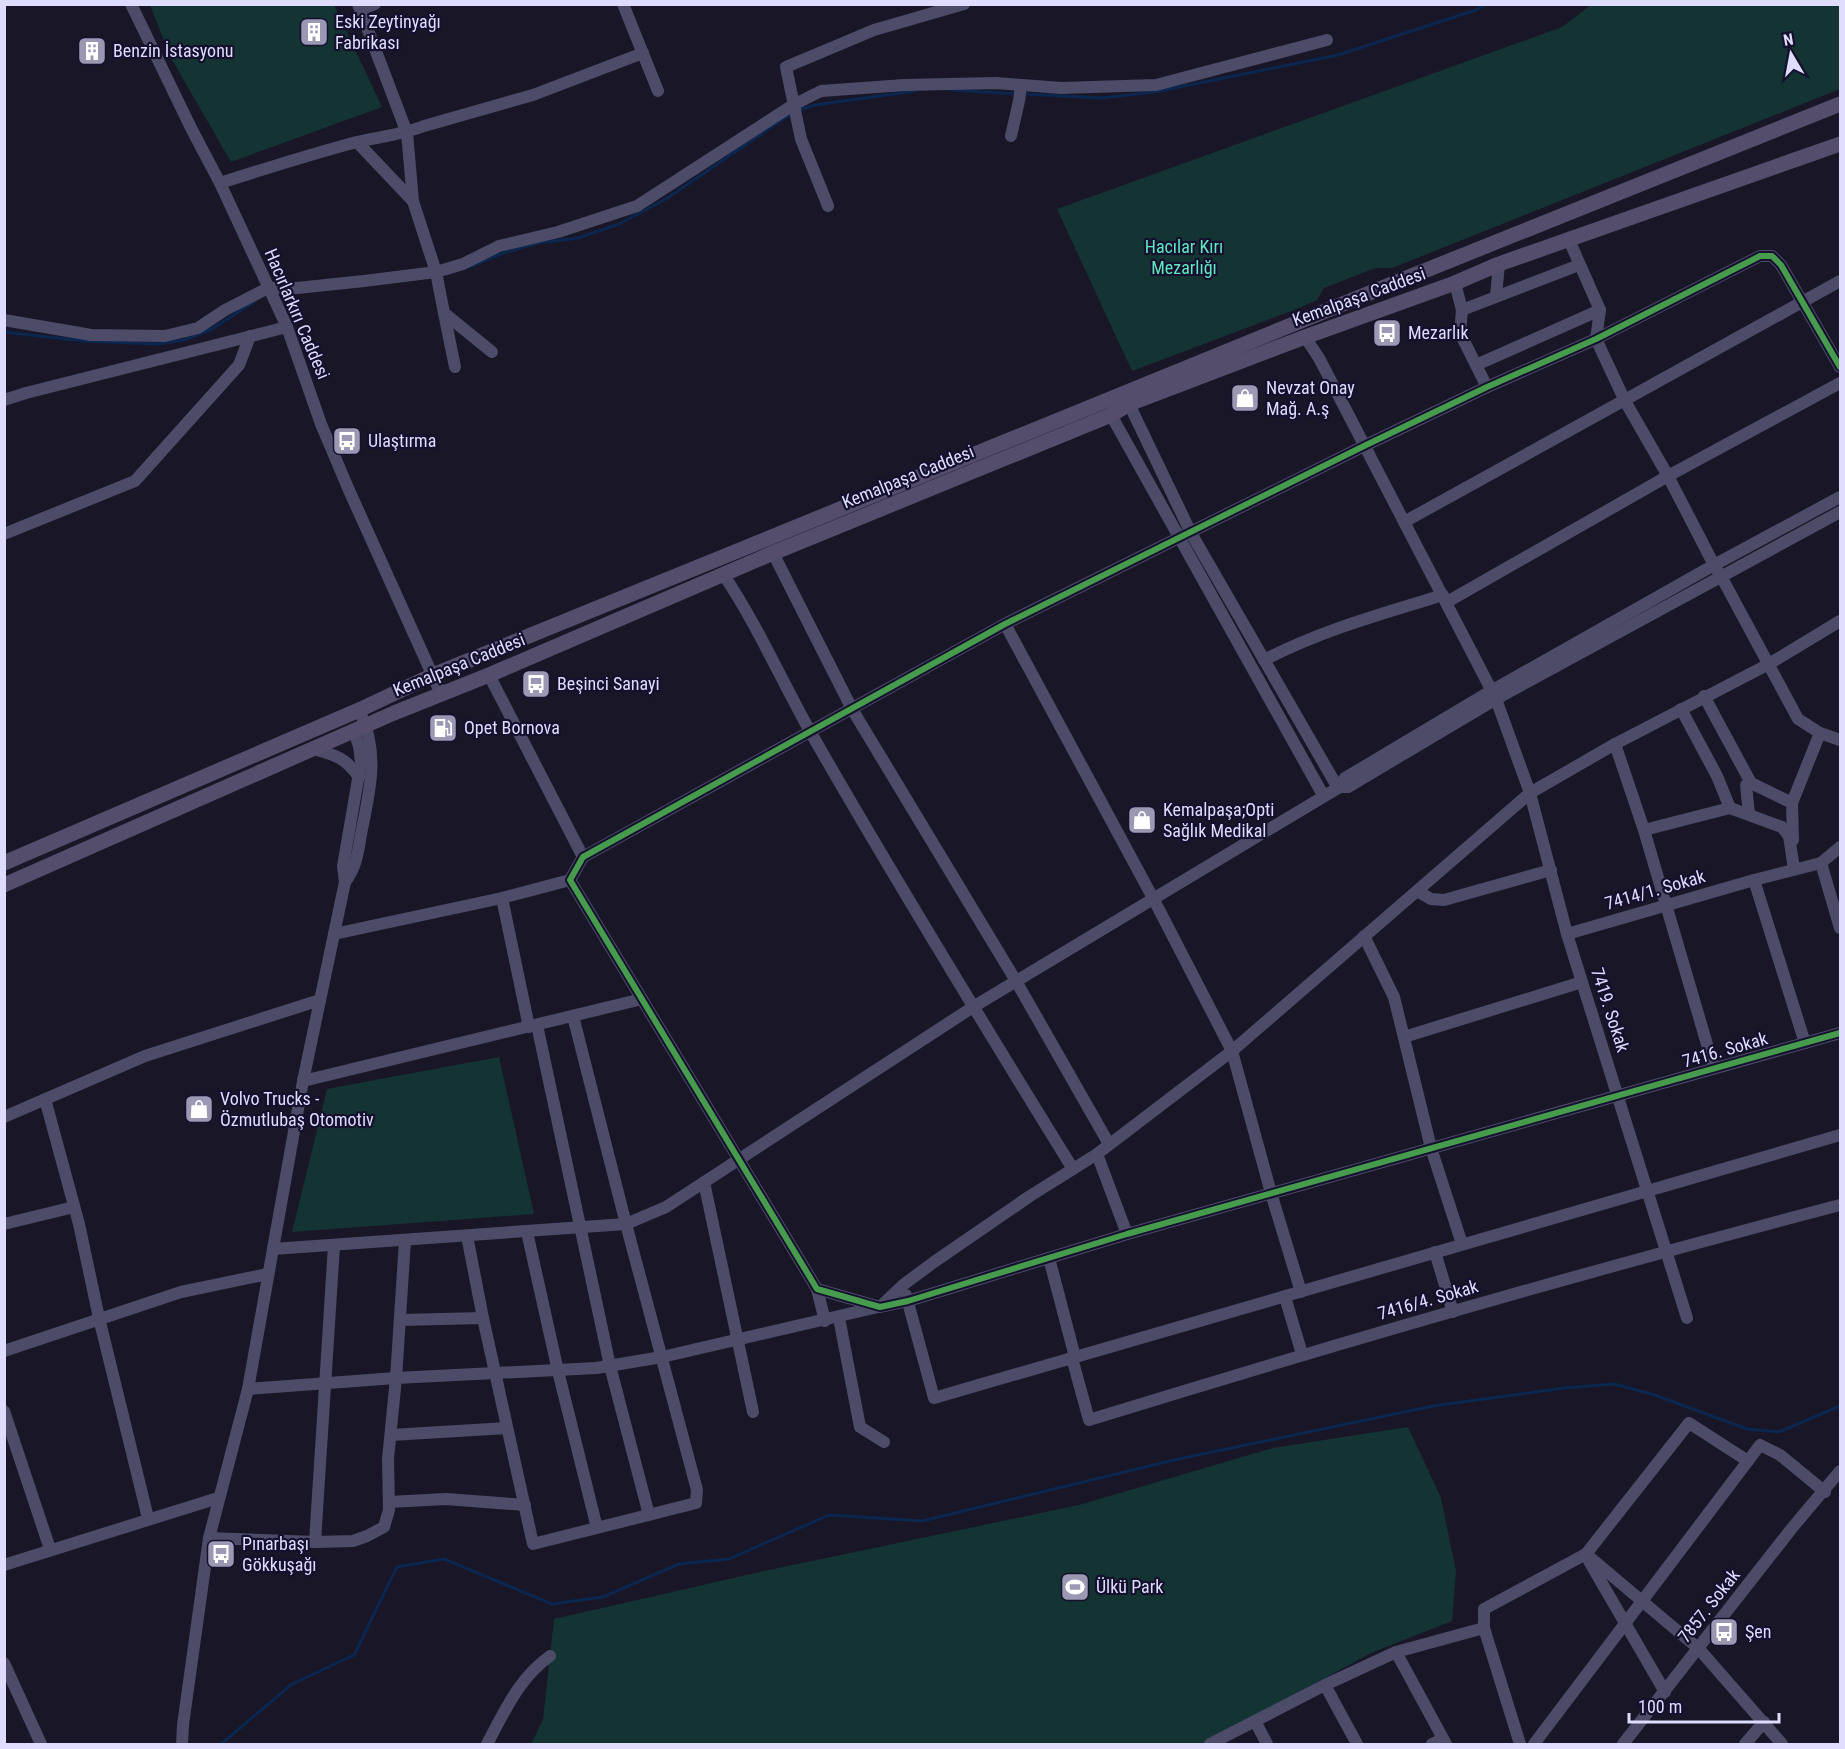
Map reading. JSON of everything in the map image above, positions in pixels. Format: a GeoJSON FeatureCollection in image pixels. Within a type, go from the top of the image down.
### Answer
{"type":"FeatureCollection","features":[{"type":"Feature","properties":{"kind":"main road","name":"Kemalpaşa Caddesi"},"geometry":{"type":"LineString","coordinates":[[353,712],[433,675],[1840,104]]}},
{"type":"Feature","properties":{"kind":"main road","name":"Kemalpaşa Caddesi"},"geometry":{"type":"LineString","coordinates":[[4,885],[441,694],[773,553],[1111,415],[1129,404],[1455,283],[1498,264],[1840,144]]}},
{"type":"Feature","properties":{"kind":"main road"},"geometry":{"type":"LineString","coordinates":[[4,863],[353,712],[361,729]]}},
{"type":"Feature","properties":{"kind":"street","name":"Hacırlarkırı Caddesi"},"geometry":{"type":"LineString","coordinates":[[131,4],[191,129],[220,183],[287,327],[330,445],[441,694]]}},
{"type":"Feature","properties":{"kind":"street"},"geometry":{"type":"LineString","coordinates":[[375,4],[359,7],[407,133],[413,201],[436,272],[455,367]]}},
{"type":"Feature","properties":{"kind":"street"},"geometry":{"type":"LineString","coordinates":[[623,4],[658,91]]}},
{"type":"Feature","properties":{"kind":"street"},"geometry":{"type":"LineString","coordinates":[[828,206],[801,139],[786,67],[874,30],[964,4]]}},
{"type":"Feature","properties":{"kind":"street"},"geometry":{"type":"LineString","coordinates":[[4,320],[91,335],[165,336],[198,328],[225,310],[268,288],[308,287],[436,272],[463,264],[500,246],[558,232],[637,206],[794,110],[821,91],[904,84],[996,83],[1020,92],[1061,88],[1156,85],[1327,40]]}},
{"type":"Feature","properties":{"kind":"street"},"geometry":{"type":"LineString","coordinates":[[220,183],[290,160],[357,142],[407,133],[533,95],[644,53]]}},
{"type":"Feature","properties":{"kind":"street"},"geometry":{"type":"LineString","coordinates":[[1011,136],[1020,92]]}},
{"type":"Feature","properties":{"kind":"street"},"geometry":{"type":"LineString","coordinates":[[357,142],[413,201]]}},
{"type":"Feature","properties":{"kind":"street"},"geometry":{"type":"LineString","coordinates":[[1569,240],[1600,310],[1596,339],[1625,401],[1668,476],[1798,719],[1820,733],[1840,740]]}},
{"type":"Feature","properties":{"kind":"street"},"geometry":{"type":"LineString","coordinates":[[334,934],[502,898],[570,880],[583,857],[1005,624],[1364,446],[1487,387],[1596,339],[1760,256],[1772,256],[1780,265],[1804,302],[1840,367]]}},
{"type":"Feature","properties":{"kind":"street"},"geometry":{"type":"LineString","coordinates":[[1496,296],[1498,264]]}},
{"type":"Feature","properties":{"kind":"street"},"geometry":{"type":"LineString","coordinates":[[1461,310],[1579,264]]}},
{"type":"Feature","properties":{"kind":"street"},"geometry":{"type":"LineString","coordinates":[[1404,522],[1840,281]]}},
{"type":"Feature","properties":{"kind":"street"},"geometry":{"type":"LineString","coordinates":[[1455,283],[1461,310],[1460,333],[1487,387]]}},
{"type":"Feature","properties":{"kind":"street"},"geometry":{"type":"LineString","coordinates":[[1476,365],[1600,310]]}},
{"type":"Feature","properties":{"kind":"street"},"geometry":{"type":"LineString","coordinates":[[444,313],[492,352]]}},
{"type":"Feature","properties":{"kind":"street"},"geometry":{"type":"LineString","coordinates":[[4,400],[287,327]]}},
{"type":"Feature","properties":{"kind":"street"},"geometry":{"type":"LineString","coordinates":[[4,534],[135,481],[239,364],[250,336]]}},
{"type":"Feature","properties":{"kind":"street","name":"7419. Sokak"},"geometry":{"type":"LineString","coordinates":[[1305,337],[1319,358],[1445,598],[1493,695],[1530,793],[1567,934],[1687,1318]]}},
{"type":"Feature","properties":{"kind":"street"},"geometry":{"type":"LineString","coordinates":[[1264,660],[1296,643],[1341,625],[1445,598],[1840,383]]}},
{"type":"Feature","properties":{"kind":"street"},"geometry":{"type":"LineString","coordinates":[[1129,404],[1186,535],[1323,795]]}},
{"type":"Feature","properties":{"kind":"street"},"geometry":{"type":"LineString","coordinates":[[1111,415],[1264,660],[1338,788]]}},
{"type":"Feature","properties":{"kind":"street"},"geometry":{"type":"LineString","coordinates":[[273,1249],[626,1224],[666,1207],[973,1007],[1338,788],[1345,778],[1493,695],[1714,565],[1840,497]]}},
{"type":"Feature","properties":{"kind":"street"},"geometry":{"type":"LineString","coordinates":[[1493,695],[1722,578],[1840,512]]}},
{"type":"Feature","properties":{"kind":"street"},"geometry":{"type":"LineString","coordinates":[[773,553],[852,709],[1016,981],[1109,1144]]}},
{"type":"Feature","properties":{"kind":"street"},"geometry":{"type":"LineString","coordinates":[[723,574],[744,604],[811,732],[973,1007],[1073,1169]]}},
{"type":"Feature","properties":{"kind":"street"},"geometry":{"type":"LineString","coordinates":[[817,1289],[880,1306],[903,1285],[1030,1196],[1097,1154],[1232,1051],[1530,793],[1680,708],[1769,664],[1840,621]]}},
{"type":"Feature","properties":{"kind":"street"},"geometry":{"type":"LineString","coordinates":[[1005,624],[1153,898],[1232,1051],[1271,1194],[1301,1292]]}},
{"type":"Feature","properties":{"kind":"street"},"geometry":{"type":"LineString","coordinates":[[489,675],[583,857]]}},
{"type":"Feature","properties":{"kind":"street"},"geometry":{"type":"LineString","coordinates":[[1704,696],[1748,784],[1749,814]]}},
{"type":"Feature","properties":{"kind":"street"},"geometry":{"type":"LineString","coordinates":[[1680,708],[1725,792],[1730,808]]}},
{"type":"Feature","properties":{"kind":"street"},"geometry":{"type":"LineString","coordinates":[[182,1744],[209,1538],[248,1389],[303,1081],[345,882],[343,866],[359,777],[361,729]]}},
{"type":"Feature","properties":{"kind":"street"},"geometry":{"type":"LineString","coordinates":[[345,882],[355,869],[371,783],[372,760],[361,729]]}},
{"type":"Feature","properties":{"kind":"street"},"geometry":{"type":"LineString","coordinates":[[1794,869],[1792,803],[1820,733]]}},
{"type":"Feature","properties":{"kind":"street"},"geometry":{"type":"LineString","coordinates":[[1615,744],[1644,830],[1714,1068]]}},
{"type":"Feature","properties":{"kind":"street"},"geometry":{"type":"LineString","coordinates":[[313,749],[342,758],[350,764],[359,777]]}},
{"type":"Feature","properties":{"kind":"street"},"geometry":{"type":"LineString","coordinates":[[1725,792],[1748,784],[1792,803]]}},
{"type":"Feature","properties":{"kind":"street"},"geometry":{"type":"LineString","coordinates":[[1644,830],[1730,808],[1782,827],[1788,836],[1794,869]]}},
{"type":"Feature","properties":{"kind":"street"},"geometry":{"type":"LineString","coordinates":[[1840,847],[1821,863],[1840,928]]}},
{"type":"Feature","properties":{"kind":"street","name":"7414/1. Sokak"},"geometry":{"type":"LineString","coordinates":[[1567,934],[1821,863]]}},
{"type":"Feature","properties":{"kind":"street"},"geometry":{"type":"LineString","coordinates":[[1417,891],[1431,899],[1444,900],[1551,870]]}},
{"type":"Feature","properties":{"kind":"street"},"geometry":{"type":"LineString","coordinates":[[570,880],[817,1289],[825,1321]]}},
{"type":"Feature","properties":{"kind":"street"},"geometry":{"type":"LineString","coordinates":[[1754,880],[1805,1043]]}},
{"type":"Feature","properties":{"kind":"street"},"geometry":{"type":"LineString","coordinates":[[502,898],[610,1366],[649,1515]]}},
{"type":"Feature","properties":{"kind":"street"},"geometry":{"type":"LineString","coordinates":[[1364,936],[1394,997],[1431,1148],[1462,1244]]}},
{"type":"Feature","properties":{"kind":"street"},"geometry":{"type":"LineString","coordinates":[[1404,1037],[1582,982]]}},
{"type":"Feature","properties":{"kind":"street"},"geometry":{"type":"LineString","coordinates":[[303,1081],[642,999]]}},
{"type":"Feature","properties":{"kind":"street"},"geometry":{"type":"LineString","coordinates":[[4,1117],[145,1056],[320,1000]]}},
{"type":"Feature","properties":{"kind":"street"},"geometry":{"type":"LineString","coordinates":[[467,1236],[533,1544],[696,1503],[697,1490],[573,1016]]}},
{"type":"Feature","properties":{"kind":"street","name":"7416. Sokak"},"geometry":{"type":"LineString","coordinates":[[248,1389],[610,1366],[662,1357],[825,1321],[908,1301],[1127,1234],[1840,1033]]}},
{"type":"Feature","properties":{"kind":"street"},"geometry":{"type":"LineString","coordinates":[[45,1099],[74,1207],[148,1518]]}},
{"type":"Feature","properties":{"kind":"street"},"geometry":{"type":"LineString","coordinates":[[903,1285],[934,1398],[1840,1136]]}},
{"type":"Feature","properties":{"kind":"street"},"geometry":{"type":"LineString","coordinates":[[1097,1154],[1127,1234]]}},
{"type":"Feature","properties":{"kind":"street"},"geometry":{"type":"LineString","coordinates":[[704,1182],[753,1412]]}},
{"type":"Feature","properties":{"kind":"street","name":"7416/4. Sokak"},"geometry":{"type":"LineString","coordinates":[[1073,1358],[1089,1420],[1302,1354],[1666,1250],[1840,1205]]}},
{"type":"Feature","properties":{"kind":"street"},"geometry":{"type":"LineString","coordinates":[[4,1224],[74,1207]]}},
{"type":"Feature","properties":{"kind":"street"},"geometry":{"type":"LineString","coordinates":[[527,1232],[558,1371],[597,1528]]}},
{"type":"Feature","properties":{"kind":"street"},"geometry":{"type":"LineString","coordinates":[[209,1538],[353,1541],[384,1527],[389,1509],[388,1459],[405,1241]]}},
{"type":"Feature","properties":{"kind":"street"},"geometry":{"type":"LineString","coordinates":[[315,1542],[334,1246]]}},
{"type":"Feature","properties":{"kind":"street"},"geometry":{"type":"LineString","coordinates":[[1435,1252],[1453,1312]]}},
{"type":"Feature","properties":{"kind":"street"},"geometry":{"type":"LineString","coordinates":[[1049,1258],[1073,1358]]}},
{"type":"Feature","properties":{"kind":"street"},"geometry":{"type":"LineString","coordinates":[[4,1351],[181,1292],[268,1274]]}},
{"type":"Feature","properties":{"kind":"street"},"geometry":{"type":"LineString","coordinates":[[1286,1297],[1302,1354]]}},
{"type":"Feature","properties":{"kind":"street"},"geometry":{"type":"LineString","coordinates":[[839,1317],[860,1426],[884,1442]]}},
{"type":"Feature","properties":{"kind":"street"},"geometry":{"type":"LineString","coordinates":[[400,1320],[483,1318]]}},
{"type":"Feature","properties":{"kind":"street"},"geometry":{"type":"LineString","coordinates":[[4,1411],[8,1433],[50,1549]]}},
{"type":"Feature","properties":{"kind":"street"},"geometry":{"type":"LineString","coordinates":[[1520,1744],[1484,1628],[1484,1608],[1586,1554],[1689,1423],[1748,1461]]}},
{"type":"Feature","properties":{"kind":"street"},"geometry":{"type":"LineString","coordinates":[[391,1435],[507,1428]]}},
{"type":"Feature","properties":{"kind":"street"},"geometry":{"type":"LineString","coordinates":[[1534,1744],[1760,1445],[1780,1455],[1825,1492]]}},
{"type":"Feature","properties":{"kind":"street","name":"7857. Sokak"},"geometry":{"type":"LineString","coordinates":[[1623,1744],[1792,1528],[1825,1492],[1840,1471]]}},
{"type":"Feature","properties":{"kind":"street"},"geometry":{"type":"LineString","coordinates":[[4,1565],[148,1518],[218,1498]]}},
{"type":"Feature","properties":{"kind":"street"},"geometry":{"type":"LineString","coordinates":[[389,1502],[447,1499],[525,1505]]}},
{"type":"Feature","properties":{"kind":"street"},"geometry":{"type":"LineString","coordinates":[[1586,1554],[1699,1649],[1782,1744]]}},
{"type":"Feature","properties":{"kind":"street"},"geometry":{"type":"LineString","coordinates":[[1586,1554],[1665,1692]]}},
{"type":"Feature","properties":{"kind":"street"},"geometry":{"type":"LineString","coordinates":[[1210,1744],[1325,1685],[1396,1652],[1484,1628]]}},
{"type":"Feature","properties":{"kind":"street"},"geometry":{"type":"LineString","coordinates":[[1396,1652],[1440,1743]]}},
{"type":"Feature","properties":{"kind":"street"},"geometry":{"type":"LineString","coordinates":[[487,1744],[517,1688],[532,1669],[550,1656]]}},
{"type":"Feature","properties":{"kind":"street"},"geometry":{"type":"LineString","coordinates":[[4,1663],[41,1744]]}},
{"type":"Feature","properties":{"kind":"street"},"geometry":{"type":"LineString","coordinates":[[1325,1685],[1357,1744]]}},
{"type":"Feature","properties":{"kind":"street"},"geometry":{"type":"LineString","coordinates":[[1255,1721],[1267,1744]]}},
{"type":"Feature","properties":{"kind":"street"},"geometry":{"type":"LineString","coordinates":[[1745,1744],[1764,1722]]}},
{"type":"Feature","properties":{"kind":"green space"},"geometry":{"type":"Polygon","coordinates":[[[150,5],[334,5],[382,107],[231,162],[170,56],[150,5]]]}},
{"type":"Feature","properties":{"kind":"green space","name":"Hacılar Kırı Mezarlığı"},"geometry":{"type":"Polygon","coordinates":[[[1591,5],[1840,5],[1840,89],[1392,268],[1375,268],[1324,288],[1317,300],[1294,310],[1132,371],[1057,209],[1562,27],[1591,5]]]}},
{"type":"Feature","properties":{"kind":"green space"},"geometry":{"type":"Polygon","coordinates":[[[499,1057],[534,1214],[292,1232],[327,1089],[499,1057]]]}},
{"type":"Feature","properties":{"kind":"green space","name":"Ülkü Park"},"geometry":{"type":"Polygon","coordinates":[[[1408,1427],[1441,1498],[1456,1571],[1452,1621],[1371,1653],[1203,1744],[531,1744],[543,1720],[554,1619],[760,1572],[1079,1505],[1273,1448],[1408,1427]]]}},
{"type":"Feature","properties":{"kind":"waterway"},"geometry":{"type":"LineString","coordinates":[[1024,94],[1102,98],[1155,92],[1338,55],[1476,10],[1486,4]]}},
{"type":"Feature","properties":{"kind":"waterway"},"geometry":{"type":"LineString","coordinates":[[952,90],[1017,94]]}},
{"type":"Feature","properties":{"kind":"waterway"},"geometry":{"type":"LineString","coordinates":[[798,110],[815,105],[915,91]]}},
{"type":"Feature","properties":{"kind":"waterway"},"geometry":{"type":"LineString","coordinates":[[469,267],[503,253],[538,243],[578,238],[619,224],[666,199],[792,113]]}},
{"type":"Feature","properties":{"kind":"waterway"},"geometry":{"type":"LineString","coordinates":[[4,332],[84,341],[156,344],[184,340],[212,329],[254,302]]}},
{"type":"Feature","properties":{"kind":"waterway"},"geometry":{"type":"LineString","coordinates":[[221,1744],[292,1684],[354,1655],[397,1567],[444,1559],[552,1604],[603,1597],[679,1564],[729,1559],[829,1515],[922,1521],[1174,1460],[1433,1406],[1564,1388],[1614,1384],[1655,1395],[1747,1429],[1779,1432],[1840,1406]]}},
{"type":"Feature","properties":{"kind":"cycle path"},"geometry":{"type":"LineString","coordinates":[[1840,367],[1781,265],[1772,256],[1760,256],[1596,339],[1487,387],[1364,446],[1005,624],[583,857],[570,880],[817,1289],[880,1307],[908,1301],[1127,1234],[1840,1033]]}},
{"type":"Feature","properties":{"kind":"place","name":"Eski Zeytinyağı Fabrikası"},"geometry":{"type":"Point","coordinates":[314,32]}},
{"type":"Feature","properties":{"kind":"place","name":"Benzin İstasyonu"},"geometry":{"type":"Point","coordinates":[92,51]}},
{"type":"Feature","properties":{"kind":"place","name":"Mezarlık"},"geometry":{"type":"Point","coordinates":[1387,333]}},
{"type":"Feature","properties":{"kind":"place","name":"Nevzat Onay Mağ. A.ş"},"geometry":{"type":"Point","coordinates":[1245,398]}},
{"type":"Feature","properties":{"kind":"place","name":"Ulaştırma"},"geometry":{"type":"Point","coordinates":[347,441]}},
{"type":"Feature","properties":{"kind":"place","name":"Beşinci Sanayi"},"geometry":{"type":"Point","coordinates":[536,684]}},
{"type":"Feature","properties":{"kind":"place","name":"Opet Bornova"},"geometry":{"type":"Point","coordinates":[443,728]}},
{"type":"Feature","properties":{"kind":"place","name":"Kemalpaşa;Opti Sağlık Medikal"},"geometry":{"type":"Point","coordinates":[1142,820]}},
{"type":"Feature","properties":{"kind":"place","name":"Volvo Trucks - Özmutlubaş Otomotiv"},"geometry":{"type":"Point","coordinates":[199,1109]}},
{"type":"Feature","properties":{"kind":"place","name":"Pınarbaşı Gökkuşağı"},"geometry":{"type":"Point","coordinates":[221,1554]}},
{"type":"Feature","properties":{"kind":"place","name":"Ülkü Park"},"geometry":{"type":"Point","coordinates":[1075,1587]}},
{"type":"Feature","properties":{"kind":"place","name":"Şen"},"geometry":{"type":"Point","coordinates":[1724,1632]}}]}
